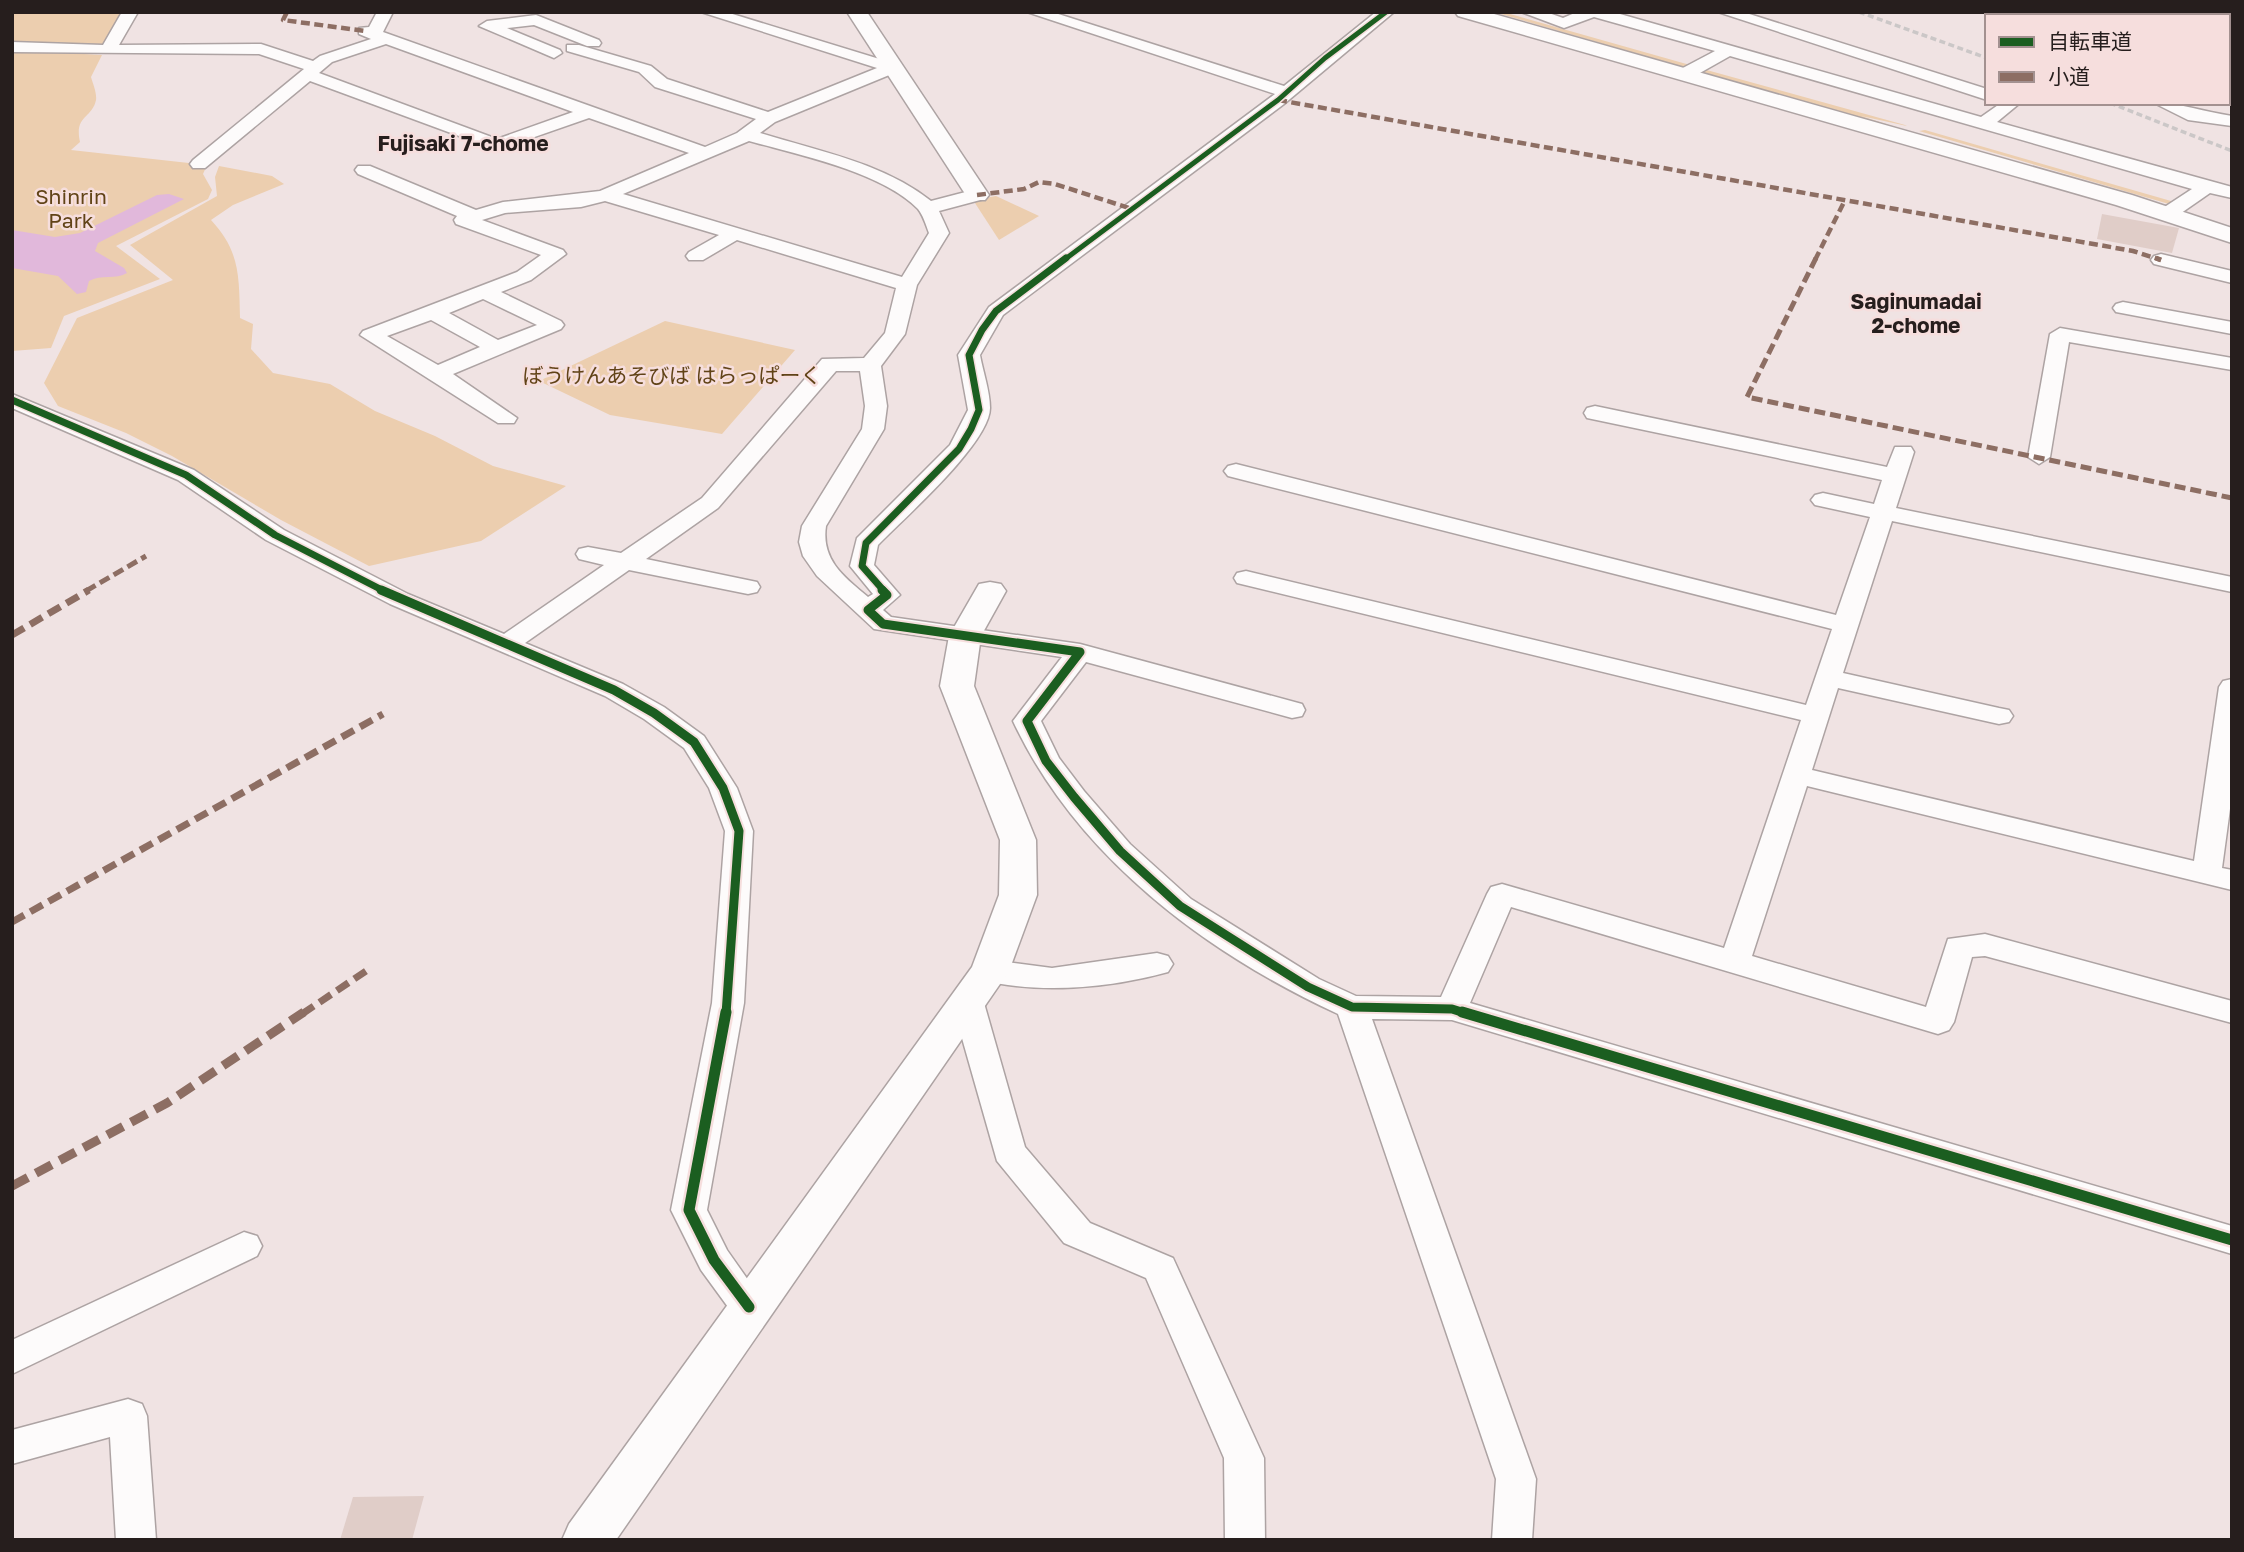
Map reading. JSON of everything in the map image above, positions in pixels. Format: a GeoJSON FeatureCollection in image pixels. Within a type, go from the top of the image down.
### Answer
{"type":"FeatureCollection","features":[{"type":"Feature","properties":{"kind":"street"},"geometry":{"type":"LineString","coordinates":[[108,50],[130,12]]}},
{"type":"Feature","properties":{"kind":"street"},"geometry":{"type":"LineString","coordinates":[[199,164],[326,59],[375,35],[385,12]]}},
{"type":"Feature","properties":{"kind":"street"},"geometry":{"type":"LineString","coordinates":[[709,12],[893,68]]}},
{"type":"Feature","properties":{"kind":"street"},"geometry":{"type":"LineString","coordinates":[[857,12],[977,195],[928,208]]}},
{"type":"Feature","properties":{"kind":"street"},"geometry":{"type":"LineString","coordinates":[[1035,12],[1286,92]]}},
{"type":"Feature","properties":{"kind":"street"},"geometry":{"type":"LineString","coordinates":[[868,610],[887,595],[862,566],[866,543],[959,449],[971,429],[979,410],[969,355],[996,311],[1286,92],[1386,12]]}},
{"type":"Feature","properties":{"kind":"street"},"geometry":{"type":"LineString","coordinates":[[1465,12],[2166,214],[2232,236]]}},
{"type":"Feature","properties":{"kind":"street"},"geometry":{"type":"LineString","coordinates":[[1529,12],[1564,23],[1594,12],[2232,193]]}},
{"type":"Feature","properties":{"kind":"street"},"geometry":{"type":"LineString","coordinates":[[1726,12],[1985,93]]}},
{"type":"Feature","properties":{"kind":"street"},"geometry":{"type":"LineString","coordinates":[[489,75],[593,43],[536,20],[487,26],[554,53]]}},
{"type":"Feature","properties":{"kind":"street"},"geometry":{"type":"LineString","coordinates":[[375,35],[706,153]]}},
{"type":"Feature","properties":{"kind":"street"},"geometry":{"type":"LineString","coordinates":[[12,47],[108,50],[261,49],[497,145],[589,112]]}},
{"type":"Feature","properties":{"kind":"street"},"geometry":{"type":"LineString","coordinates":[[573,48],[645,69],[662,83],[769,118]]}},
{"type":"Feature","properties":{"kind":"street"},"geometry":{"type":"LineString","coordinates":[[1685,74],[1729,50]]}},
{"type":"Feature","properties":{"kind":"street"},"geometry":{"type":"LineString","coordinates":[[506,418],[437,373],[370,335],[524,276],[556,254],[463,220],[503,208],[581,201],[606,195],[706,153],[746,134],[769,118],[893,68]]}},
{"type":"Feature","properties":{"kind":"street"},"geometry":{"type":"LineString","coordinates":[[1984,123],[2009,105]]}},
{"type":"Feature","properties":{"kind":"street"},"geometry":{"type":"LineString","coordinates":[[2167,105],[2194,116],[2232,121]]}},
{"type":"Feature","properties":{"kind":"street"},"geometry":{"type":"LineString","coordinates":[[746,134],[902,187],[928,208],[939,233],[907,285],[895,334],[870,365],[875,403],[873,428],[824,503],[811,530],[811,550],[828,577],[883,624],[1080,652],[1292,710]]}},
{"type":"Feature","properties":{"kind":"street"},"geometry":{"type":"LineString","coordinates":[[364,170],[473,216]]}},
{"type":"Feature","properties":{"kind":"street"},"geometry":{"type":"LineString","coordinates":[[2166,214],[2207,187]]}},
{"type":"Feature","properties":{"kind":"street"},"geometry":{"type":"LineString","coordinates":[[606,195],[907,285]]}},
{"type":"Feature","properties":{"kind":"street"},"geometry":{"type":"LineString","coordinates":[[696,256],[736,233]]}},
{"type":"Feature","properties":{"kind":"street"},"geometry":{"type":"LineString","coordinates":[[2161,260],[2232,277]]}},
{"type":"Feature","properties":{"kind":"street"},"geometry":{"type":"LineString","coordinates":[[437,373],[554,325],[484,292]]}},
{"type":"Feature","properties":{"kind":"street"},"geometry":{"type":"LineString","coordinates":[[2123,308],[2232,328]]}},
{"type":"Feature","properties":{"kind":"street"},"geometry":{"type":"LineString","coordinates":[[433,312],[497,348]]}},
{"type":"Feature","properties":{"kind":"street"},"geometry":{"type":"LineString","coordinates":[[2039,457],[2060,334],[2232,364]]}},
{"type":"Feature","properties":{"kind":"street"},"geometry":{"type":"LineString","coordinates":[[506,644],[710,503],[830,365],[870,365]]}},
{"type":"Feature","properties":{"kind":"street"},"geometry":{"type":"LineString","coordinates":[[12,400],[186,475],[275,535],[399,599],[614,690],[654,713],[694,743],[723,788],[739,831],[728,1003],[688,1210],[714,1260],[749,1307]]}},
{"type":"Feature","properties":{"kind":"street"},"geometry":{"type":"LineString","coordinates":[[1595,413],[1899,464],[1734,963]]}},
{"type":"Feature","properties":{"kind":"street"},"geometry":{"type":"LineString","coordinates":[[1236,471],[1846,625]]}},
{"type":"Feature","properties":{"kind":"street"},"geometry":{"type":"LineString","coordinates":[[1823,500],[2232,584]]}},
{"type":"Feature","properties":{"kind":"street"},"geometry":{"type":"LineString","coordinates":[[588,554],[748,587]]}},
{"type":"Feature","properties":{"kind":"street"},"geometry":{"type":"LineString","coordinates":[[1246,578],[1816,716]]}},
{"type":"Feature","properties":{"kind":"street"},"geometry":{"type":"LineString","coordinates":[[587,1540],[749,1307],[979,987],[1018,895],[1018,840],[957,686],[965,636],[990,591]]}},
{"type":"Feature","properties":{"kind":"street"},"geometry":{"type":"LineString","coordinates":[[1080,652],[1027,721],[1046,761],[1121,851],[1180,906],[1308,987],[1352,1007],[1452,1009],[2232,1240]]}},
{"type":"Feature","properties":{"kind":"street"},"geometry":{"type":"LineString","coordinates":[[1828,678],[1998,716]]}},
{"type":"Feature","properties":{"kind":"street"},"geometry":{"type":"LineString","coordinates":[[1796,775],[2220,876],[2232,687]]}},
{"type":"Feature","properties":{"kind":"street"},"geometry":{"type":"LineString","coordinates":[[1452,1009],[1502,894],[1937,1022],[1959,947],[1985,945],[2232,1012]]}},
{"type":"Feature","properties":{"kind":"street"},"geometry":{"type":"LineString","coordinates":[[979,987],[1157,964]]}},
{"type":"Feature","properties":{"kind":"street"},"geometry":{"type":"LineString","coordinates":[[979,987],[1009,1152],[1077,1233],[1160,1268],[1244,1458],[1245,1540]]}},
{"type":"Feature","properties":{"kind":"street"},"geometry":{"type":"LineString","coordinates":[[1352,1007],[1516,1479],[1512,1540]]}},
{"type":"Feature","properties":{"kind":"street"},"geometry":{"type":"LineString","coordinates":[[12,1357],[244,1246]]}},
{"type":"Feature","properties":{"kind":"street"},"geometry":{"type":"LineString","coordinates":[[12,1447],[128,1416],[136,1540]]}},
{"type":"Feature","properties":{"kind":"green space"},"geometry":{"type":"Polygon","coordinates":[[[12,12],[123,12],[102,45],[12,45],[12,12]]]}},
{"type":"Feature","properties":{"kind":"green space"},"geometry":{"type":"Polygon","coordinates":[[[1480,12],[1641,55],[1494,12],[1503,12],[1690,65],[1684,70],[1480,12]]]}},
{"type":"Feature","properties":{"kind":"green space","name":"Shinrin Park"},"geometry":{"type":"Polygon","coordinates":[[[12,50],[102,55],[91,77],[96,100],[79,127],[80,142],[71,150],[207,165],[203,174],[212,190],[208,199],[116,246],[160,279],[64,316],[51,348],[12,351],[12,50]]]}},
{"type":"Feature","properties":{"kind":"green space"},"geometry":{"type":"Polygon","coordinates":[[[1703,69],[1907,126],[1861,116],[1902,129],[1900,130],[1696,73],[1703,69]]]}},
{"type":"Feature","properties":{"kind":"green space"},"geometry":{"type":"Polygon","coordinates":[[[1925,130],[2171,201],[2173,203],[1919,131],[1925,130]]]}},
{"type":"Feature","properties":{"kind":"green space"},"geometry":{"type":"Polygon","coordinates":[[[219,166],[272,176],[284,184],[233,205],[211,220],[221,231],[233,254],[238,277],[240,318],[253,324],[251,349],[273,373],[330,384],[375,411],[435,436],[493,466],[566,486],[481,541],[369,566],[281,520],[172,456],[126,433],[58,406],[44,383],[77,318],[173,280],[130,245],[217,196],[215,177],[219,166]]]}},
{"type":"Feature","properties":{"kind":"green space"},"geometry":{"type":"Polygon","coordinates":[[[996,196],[1039,216],[999,240],[973,200],[996,196]]]}},
{"type":"Feature","properties":{"kind":"green space","name":"ぼうけんあそびば はらっぱーく"},"geometry":{"type":"Polygon","coordinates":[[[665,321],[795,350],[722,434],[610,415],[539,381],[665,321]]]}},
{"type":"Feature","properties":{"kind":"shaded area"},"geometry":{"type":"Polygon","coordinates":[[[169,194],[184,199],[98,243],[95,251],[124,268],[127,273],[123,275],[89,281],[86,292],[77,294],[58,276],[12,268],[12,230],[55,237],[80,233],[157,195],[169,194]]]}},
{"type":"Feature","properties":{"kind":"building"},"geometry":{"type":"Polygon","coordinates":[[[2102,214],[2179,228],[2172,253],[2097,239],[2102,214]]]}},
{"type":"Feature","properties":{"kind":"building"},"geometry":{"type":"Polygon","coordinates":[[[424,1496],[412,1540],[340,1540],[353,1497],[424,1496]]]}},
{"type":"Feature","properties":{"kind":"railway"},"geometry":{"type":"LineString","coordinates":[[1859,12],[1985,57]]}},
{"type":"Feature","properties":{"kind":"railway"},"geometry":{"type":"LineString","coordinates":[[2115,105],[2232,151]]}},
{"type":"Feature","properties":{"kind":"marked path"},"geometry":{"type":"LineString","coordinates":[[287,12],[283,20],[365,31]]}},
{"type":"Feature","properties":{"kind":"marked path"},"geometry":{"type":"LineString","coordinates":[[1278,100],[2133,251],[2161,260]]}},
{"type":"Feature","properties":{"kind":"marked path"},"geometry":{"type":"LineString","coordinates":[[977,195],[1024,189],[1039,182],[1055,184],[1132,209]]}},
{"type":"Feature","properties":{"kind":"marked path"},"geometry":{"type":"LineString","coordinates":[[1845,200],[1747,397],[2232,498]]}},
{"type":"Feature","properties":{"kind":"marked path"},"geometry":{"type":"LineString","coordinates":[[12,635],[146,556]]}},
{"type":"Feature","properties":{"kind":"marked path"},"geometry":{"type":"LineString","coordinates":[[12,922],[383,714]]}},
{"type":"Feature","properties":{"kind":"marked path"},"geometry":{"type":"LineString","coordinates":[[12,1186],[167,1103],[366,971]]}},
{"type":"Feature","properties":{"kind":"cycle path"},"geometry":{"type":"LineString","coordinates":[[1386,12],[1325,58],[1278,100],[996,311],[969,355],[979,410],[971,429],[959,449],[866,543],[862,566],[887,595],[868,610],[883,624],[1080,652],[1027,721],[1046,761],[1120,851],[1180,906],[1308,987],[1352,1007],[1452,1009],[2232,1240]]}},
{"type":"Feature","properties":{"kind":"cycle path"},"geometry":{"type":"LineString","coordinates":[[12,400],[186,475],[275,535],[399,599],[614,690],[654,713],[694,742],[723,788],[739,831],[728,1003],[689,1210],[714,1260],[749,1307]]}},
{"type":"Feature","properties":{"kind":"district","name":"Fujisaki 7-chome"},"geometry":{"type":"Point","coordinates":[463,143]}},
{"type":"Feature","properties":{"kind":"district","name":"Saginumadai 2-chome"},"geometry":{"type":"Point","coordinates":[1916,313]}}]}
